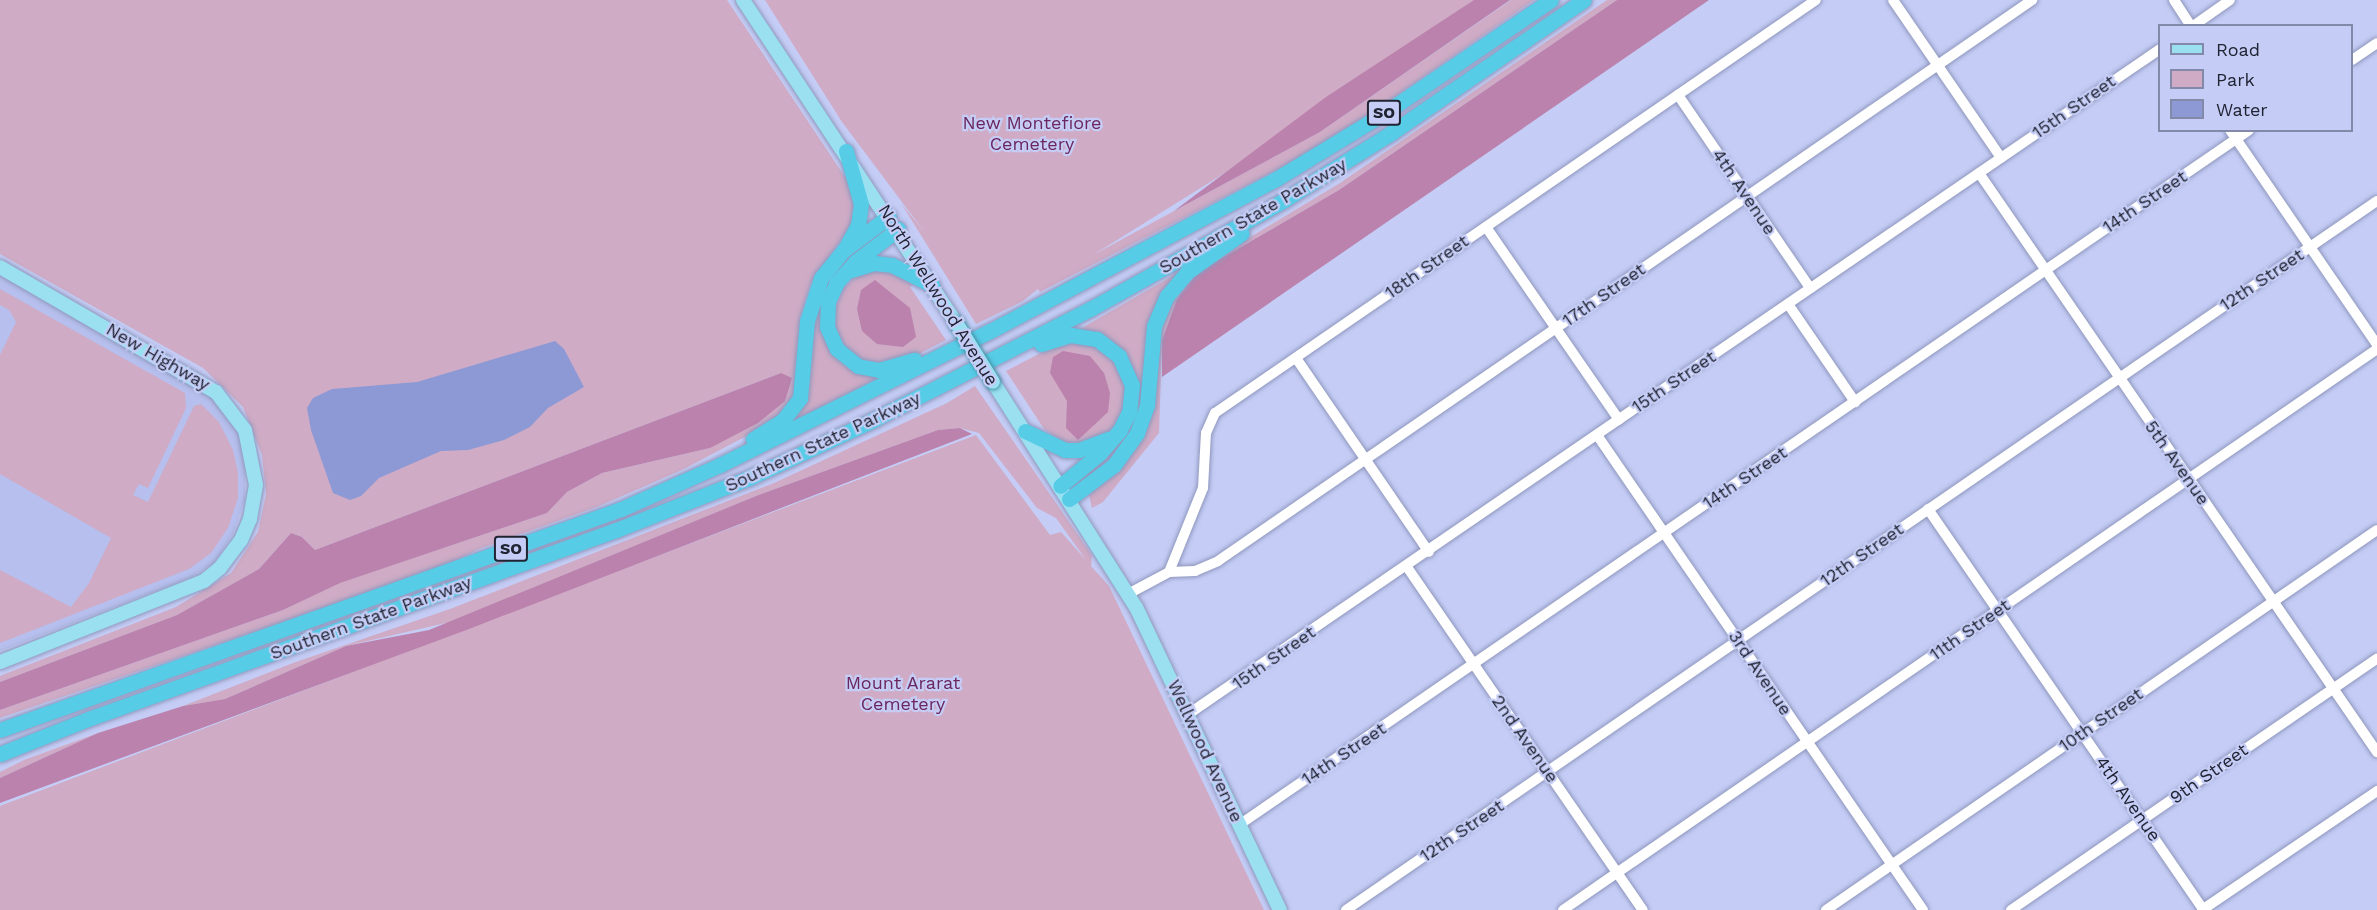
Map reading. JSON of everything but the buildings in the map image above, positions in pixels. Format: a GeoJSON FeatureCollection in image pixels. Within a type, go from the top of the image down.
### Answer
{"type":"FeatureCollection","features":[{"type":"Feature","properties":{"kind":"highway","name":"Southern State Parkway"},"geometry":{"type":"LineString","coordinates":[[0,730],[621,509],[720,465],[990,331],[1326,150],[1551,0]]}},
{"type":"Feature","properties":{"kind":"highway","name":"Southern State Parkway"},"geometry":{"type":"LineString","coordinates":[[0,754],[751,477],[987,364],[1284,200],[1384,137],[1584,0]]}},
{"type":"Feature","properties":{"kind":"highway"},"geometry":{"type":"LineString","coordinates":[[720,465],[778,424],[798,403],[804,386],[805,331],[813,294],[826,270],[844,250],[861,210],[846,151]]}},
{"type":"Feature","properties":{"kind":"highway"},"geometry":{"type":"LineString","coordinates":[[1069,499],[1114,465],[1137,433],[1147,405],[1154,326],[1167,296],[1195,265],[1284,200]]}},
{"type":"Feature","properties":{"kind":"highway"},"geometry":{"type":"LineString","coordinates":[[844,250],[893,223]]}},
{"type":"Feature","properties":{"kind":"highway"},"geometry":{"type":"LineString","coordinates":[[893,223],[845,272],[828,301],[826,327],[837,349],[858,366],[874,370],[894,368],[990,331]]}},
{"type":"Feature","properties":{"kind":"highway"},"geometry":{"type":"LineString","coordinates":[[845,272],[886,264],[932,285]]}},
{"type":"Feature","properties":{"kind":"highway"},"geometry":{"type":"LineString","coordinates":[[987,364],[1065,336],[1084,335],[1102,341],[1123,361],[1131,385],[1129,412],[1116,435],[1060,486]]}},
{"type":"Feature","properties":{"kind":"highway"},"geometry":{"type":"LineString","coordinates":[[1024,431],[1057,448],[1074,450],[1116,435]]}},
{"type":"Feature","properties":{"kind":"main road","name":"North Wellwood Avenue"},"geometry":{"type":"LineString","coordinates":[[743,0],[893,223],[1128,594]]}},
{"type":"Feature","properties":{"kind":"main road","name":"New Highway"},"geometry":{"type":"LineString","coordinates":[[0,267],[216,392],[245,430],[256,484],[252,513],[241,540],[220,568],[204,581],[0,663]]}},
{"type":"Feature","properties":{"kind":"main road","name":"Wellwood Avenue"},"geometry":{"type":"LineString","coordinates":[[1128,594],[1280,910]]}},
{"type":"Feature","properties":{"kind":"street","name":"18th Street"},"geometry":{"type":"LineString","coordinates":[[1169,572],[1203,488],[1209,420],[1486,226],[1816,0]]}},
{"type":"Feature","properties":{"kind":"street"},"geometry":{"type":"LineString","coordinates":[[1893,0],[2001,158]]}},
{"type":"Feature","properties":{"kind":"street","name":"17th Street"},"geometry":{"type":"LineString","coordinates":[[1169,572],[1195,571],[1213,564],[2032,0]]}},
{"type":"Feature","properties":{"kind":"street"},"geometry":{"type":"LineString","coordinates":[[2174,0],[2191,24]]}},
{"type":"Feature","properties":{"kind":"street"},"geometry":{"type":"LineString","coordinates":[[2195,24],[2230,0]]}},
{"type":"Feature","properties":{"kind":"street"},"geometry":{"type":"LineString","coordinates":[[2353,59],[2377,43]]}},
{"type":"Feature","properties":{"kind":"street","name":"15th Street"},"geometry":{"type":"LineString","coordinates":[[1187,715],[1429,552],[2158,50]]}},
{"type":"Feature","properties":{"kind":"street","name":"4th Avenue"},"geometry":{"type":"LineString","coordinates":[[1678,95],[1810,288]]}},
{"type":"Feature","properties":{"kind":"street"},"geometry":{"type":"LineString","coordinates":[[2233,135],[2377,347]]}},
{"type":"Feature","properties":{"kind":"street","name":"14th Street"},"geometry":{"type":"LineString","coordinates":[[1239,825],[2045,271],[2233,135]]}},
{"type":"Feature","properties":{"kind":"street","name":"5th Avenue"},"geometry":{"type":"LineString","coordinates":[[1979,173],[2377,752]]}},
{"type":"Feature","properties":{"kind":"street","name":"12th Street"},"geometry":{"type":"LineString","coordinates":[[1347,910],[2377,201]]}},
{"type":"Feature","properties":{"kind":"street"},"geometry":{"type":"LineString","coordinates":[[1486,226],[1619,420]]}},
{"type":"Feature","properties":{"kind":"street"},"geometry":{"type":"LineString","coordinates":[[1788,304],[1855,402]]}},
{"type":"Feature","properties":{"kind":"street","name":"11th Street"},"geometry":{"type":"LineString","coordinates":[[1563,910],[2188,480],[2377,347]]}},
{"type":"Feature","properties":{"kind":"street"},"geometry":{"type":"LineString","coordinates":[[1296,358],[1429,552]]}},
{"type":"Feature","properties":{"kind":"street","name":"3rd Avenue"},"geometry":{"type":"LineString","coordinates":[[1597,435],[1923,910]]}},
{"type":"Feature","properties":{"kind":"street","name":"4th Avenue"},"geometry":{"type":"LineString","coordinates":[[1928,509],[2203,910]]}},
{"type":"Feature","properties":{"kind":"street","name":"10th Street"},"geometry":{"type":"LineString","coordinates":[[1826,910],[2377,530]]}},
{"type":"Feature","properties":{"kind":"street","name":"2nd Avenue"},"geometry":{"type":"LineString","coordinates":[[1407,567],[1643,910]]}},
{"type":"Feature","properties":{"kind":"street"},"geometry":{"type":"LineString","coordinates":[[1128,594],[1169,572]]}},
{"type":"Feature","properties":{"kind":"street","name":"9th Street"},"geometry":{"type":"LineString","coordinates":[[2011,910],[2377,658]]}},
{"type":"Feature","properties":{"kind":"street"},"geometry":{"type":"LineString","coordinates":[[2203,910],[2377,790]]}},
{"type":"Feature","properties":{"kind":"shaded area"},"geometry":{"type":"Polygon","coordinates":[[[1474,0],[1510,0],[1320,132],[1174,211],[1326,97],[1474,0]]]}},
{"type":"Feature","properties":{"kind":"shaded area"},"geometry":{"type":"Polygon","coordinates":[[[1617,0],[1709,0],[1162,377],[1162,340],[1177,299],[1198,272],[1339,190],[1617,0]]]}},
{"type":"Feature","properties":{"kind":"shaded area"},"geometry":{"type":"Polygon","coordinates":[[[0,275],[203,389],[236,425],[245,461],[245,499],[233,534],[214,563],[192,577],[0,651],[0,275]]]}},
{"type":"Feature","properties":{"kind":"shaded area"},"geometry":{"type":"Polygon","coordinates":[[[875,280],[910,308],[916,337],[903,347],[877,344],[862,331],[857,309],[861,290],[875,280]]]}},
{"type":"Feature","properties":{"kind":"shaded area"},"geometry":{"type":"Polygon","coordinates":[[[1063,351],[1090,356],[1104,373],[1110,393],[1108,412],[1078,440],[1066,428],[1067,401],[1050,373],[1053,357],[1063,351]]]}},
{"type":"Feature","properties":{"kind":"shaded area"},"geometry":{"type":"Polygon","coordinates":[[[781,373],[792,378],[785,401],[758,423],[710,448],[602,473],[567,492],[547,513],[340,583],[283,610],[0,710],[0,682],[177,615],[259,569],[291,533],[302,537],[315,550],[781,373]]]}},
{"type":"Feature","properties":{"kind":"shaded area"},"geometry":{"type":"Polygon","coordinates":[[[960,428],[972,434],[469,629],[0,803],[0,778],[98,733],[183,706],[225,699],[346,646],[429,630],[756,496],[938,430],[960,428]]]}},
{"type":"Feature","properties":{"kind":"green space"},"geometry":{"type":"Polygon","coordinates":[[[0,0],[727,0],[851,186],[858,215],[810,285],[800,318],[800,385],[777,420],[682,470],[597,507],[479,549],[434,571],[0,718],[0,710],[283,610],[339,583],[547,513],[567,492],[602,473],[710,448],[781,373],[315,550],[302,537],[291,533],[259,569],[177,615],[0,682],[0,676],[176,607],[231,573],[258,532],[266,494],[262,455],[243,407],[203,368],[0,254],[0,0]]]}},
{"type":"Feature","properties":{"kind":"green space","name":"New Montefiore Cemetery"},"geometry":{"type":"Polygon","coordinates":[[[765,0],[1478,0],[1223,174],[1093,255],[1320,132],[1511,0],[1534,0],[1354,125],[1292,162],[1040,292],[1038,289],[1023,301],[976,324],[901,203],[926,234],[842,122],[765,0]]]}},
{"type":"Feature","properties":{"kind":"green space"},"geometry":{"type":"Polygon","coordinates":[[[1607,0],[1617,0],[1339,190],[1198,272],[1177,299],[1162,340],[1159,433],[1103,502],[1092,508],[1089,495],[1126,461],[1150,418],[1160,328],[1166,309],[1194,271],[1340,183],[1607,0]]]}},
{"type":"Feature","properties":{"kind":"green space"},"geometry":{"type":"Polygon","coordinates":[[[879,234],[847,264],[826,336],[880,377],[795,421],[810,383],[808,346],[821,290],[845,258],[879,234]]]}},
{"type":"Feature","properties":{"kind":"green space"},"geometry":{"type":"Polygon","coordinates":[[[879,267],[897,271],[914,284],[910,287],[946,340],[915,356],[871,366],[848,355],[836,333],[834,311],[843,289],[859,273],[879,267]]]}},
{"type":"Feature","properties":{"kind":"green space"},"geometry":{"type":"Polygon","coordinates":[[[1179,272],[1166,292],[1145,401],[1116,459],[1082,483],[1081,478],[1122,439],[1134,420],[1138,400],[1131,365],[1075,332],[1179,272]]]}},
{"type":"Feature","properties":{"kind":"green space"},"geometry":{"type":"Polygon","coordinates":[[[0,289],[185,393],[186,408],[148,488],[139,484],[133,495],[148,502],[194,406],[201,404],[219,422],[233,450],[238,473],[238,498],[228,528],[211,553],[189,569],[0,643],[0,570],[71,607],[89,583],[111,538],[0,474],[0,355],[16,322],[9,310],[0,305],[0,289]]]}},
{"type":"Feature","properties":{"kind":"green space"},"geometry":{"type":"Polygon","coordinates":[[[1080,340],[1102,346],[1117,361],[1128,397],[1122,416],[1108,434],[1072,448],[1044,429],[1006,371],[1062,342],[1080,340]]]}},
{"type":"Feature","properties":{"kind":"green space","name":"Mount Ararat Cemetery"},"geometry":{"type":"Polygon","coordinates":[[[975,386],[1092,555],[1091,566],[1109,586],[1264,910],[0,910],[0,806],[976,435],[1050,535],[1061,532],[1086,560],[1056,518],[1037,508],[979,433],[960,428],[938,430],[756,496],[450,622],[346,646],[225,699],[183,706],[293,663],[450,609],[774,483],[947,403],[975,386]]]}},
{"type":"Feature","properties":{"kind":"green space"},"geometry":{"type":"Polygon","coordinates":[[[98,733],[0,778],[0,772],[24,760],[98,733]]]}},
{"type":"Feature","properties":{"kind":"water"},"geometry":{"type":"Polygon","coordinates":[[[555,341],[564,349],[584,387],[548,408],[530,427],[504,440],[468,450],[441,451],[379,478],[361,496],[350,500],[333,493],[311,430],[307,408],[313,398],[332,389],[417,382],[555,341]]]}}]}
